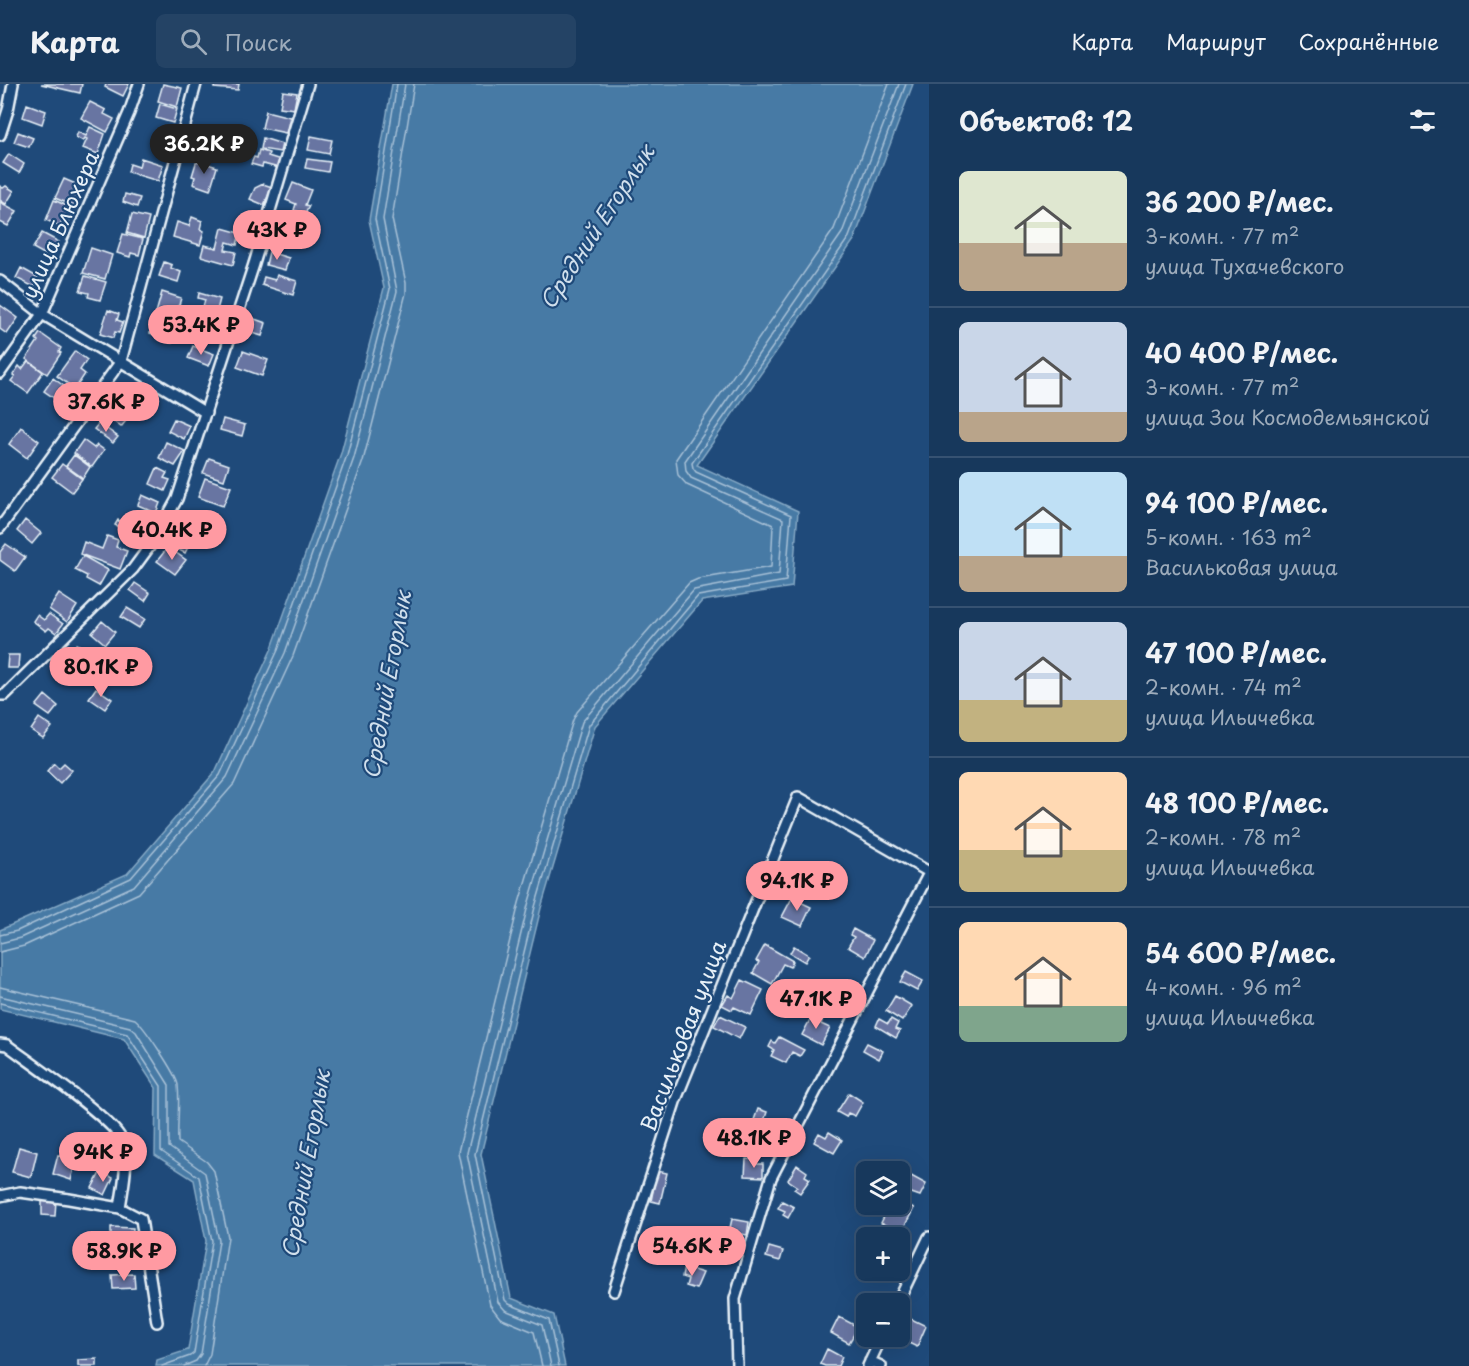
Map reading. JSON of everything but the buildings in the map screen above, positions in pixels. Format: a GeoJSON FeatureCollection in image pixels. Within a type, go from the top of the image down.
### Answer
{"type":"FeatureCollection","features":[{"type":"Feature","properties":{"kind":"street"},"geometry":{"type":"LineString","coordinates":[[0,135],[13,84]]}},
{"type":"Feature","properties":{"kind":"street","name":"улица Блюхера"},"geometry":{"type":"LineString","coordinates":[[0,374],[42,314],[129,113],[139,84]]}},
{"type":"Feature","properties":{"kind":"street"},"geometry":{"type":"LineString","coordinates":[[0,528],[121,361],[196,84]]}},
{"type":"Feature","properties":{"kind":"street"},"geometry":{"type":"LineString","coordinates":[[0,695],[5,695],[124,577],[154,539],[177,499],[254,264],[308,84]]}},
{"type":"Feature","properties":{"kind":"street"},"geometry":{"type":"LineString","coordinates":[[0,281],[42,314],[206,413]]}},
{"type":"Feature","properties":{"kind":"street","name":"Васильковая улица"},"geometry":{"type":"LineString","coordinates":[[614,1291],[675,1102],[798,797],[929,872]]}},
{"type":"Feature","properties":{"kind":"street"},"geometry":{"type":"LineString","coordinates":[[737,1366],[735,1299],[771,1178],[929,872]]}},
{"type":"Feature","properties":{"kind":"street"},"geometry":{"type":"LineString","coordinates":[[0,1044],[7,1045],[101,1116],[121,1137],[126,1167],[120,1208]]}},
{"type":"Feature","properties":{"kind":"street"},"geometry":{"type":"LineString","coordinates":[[0,1196],[20,1192],[120,1208],[141,1220],[157,1322]]}},
{"type":"Feature","properties":{"kind":"street"},"geometry":{"type":"LineString","coordinates":[[902,1293],[929,1237]]}},
{"type":"Feature","properties":{"kind":"street"},"geometry":{"type":"LineString","coordinates":[[877,1347],[869,1363],[881,1366]]}},
{"type":"Feature","properties":{"kind":"water","name":"Средний Егорлык"},"geometry":{"type":"Polygon","coordinates":[[[392,84],[913,84],[854,240],[697,465],[798,511],[792,587],[702,601],[595,726],[541,908],[481,1154],[511,1298],[554,1315],[565,1366],[156,1366],[157,1360],[188,1350],[206,1241],[194,1180],[155,1155],[156,1088],[124,1039],[0,1009],[0,930],[127,874],[215,772],[272,648],[341,453],[384,288],[369,220],[392,84]]]}}]}
